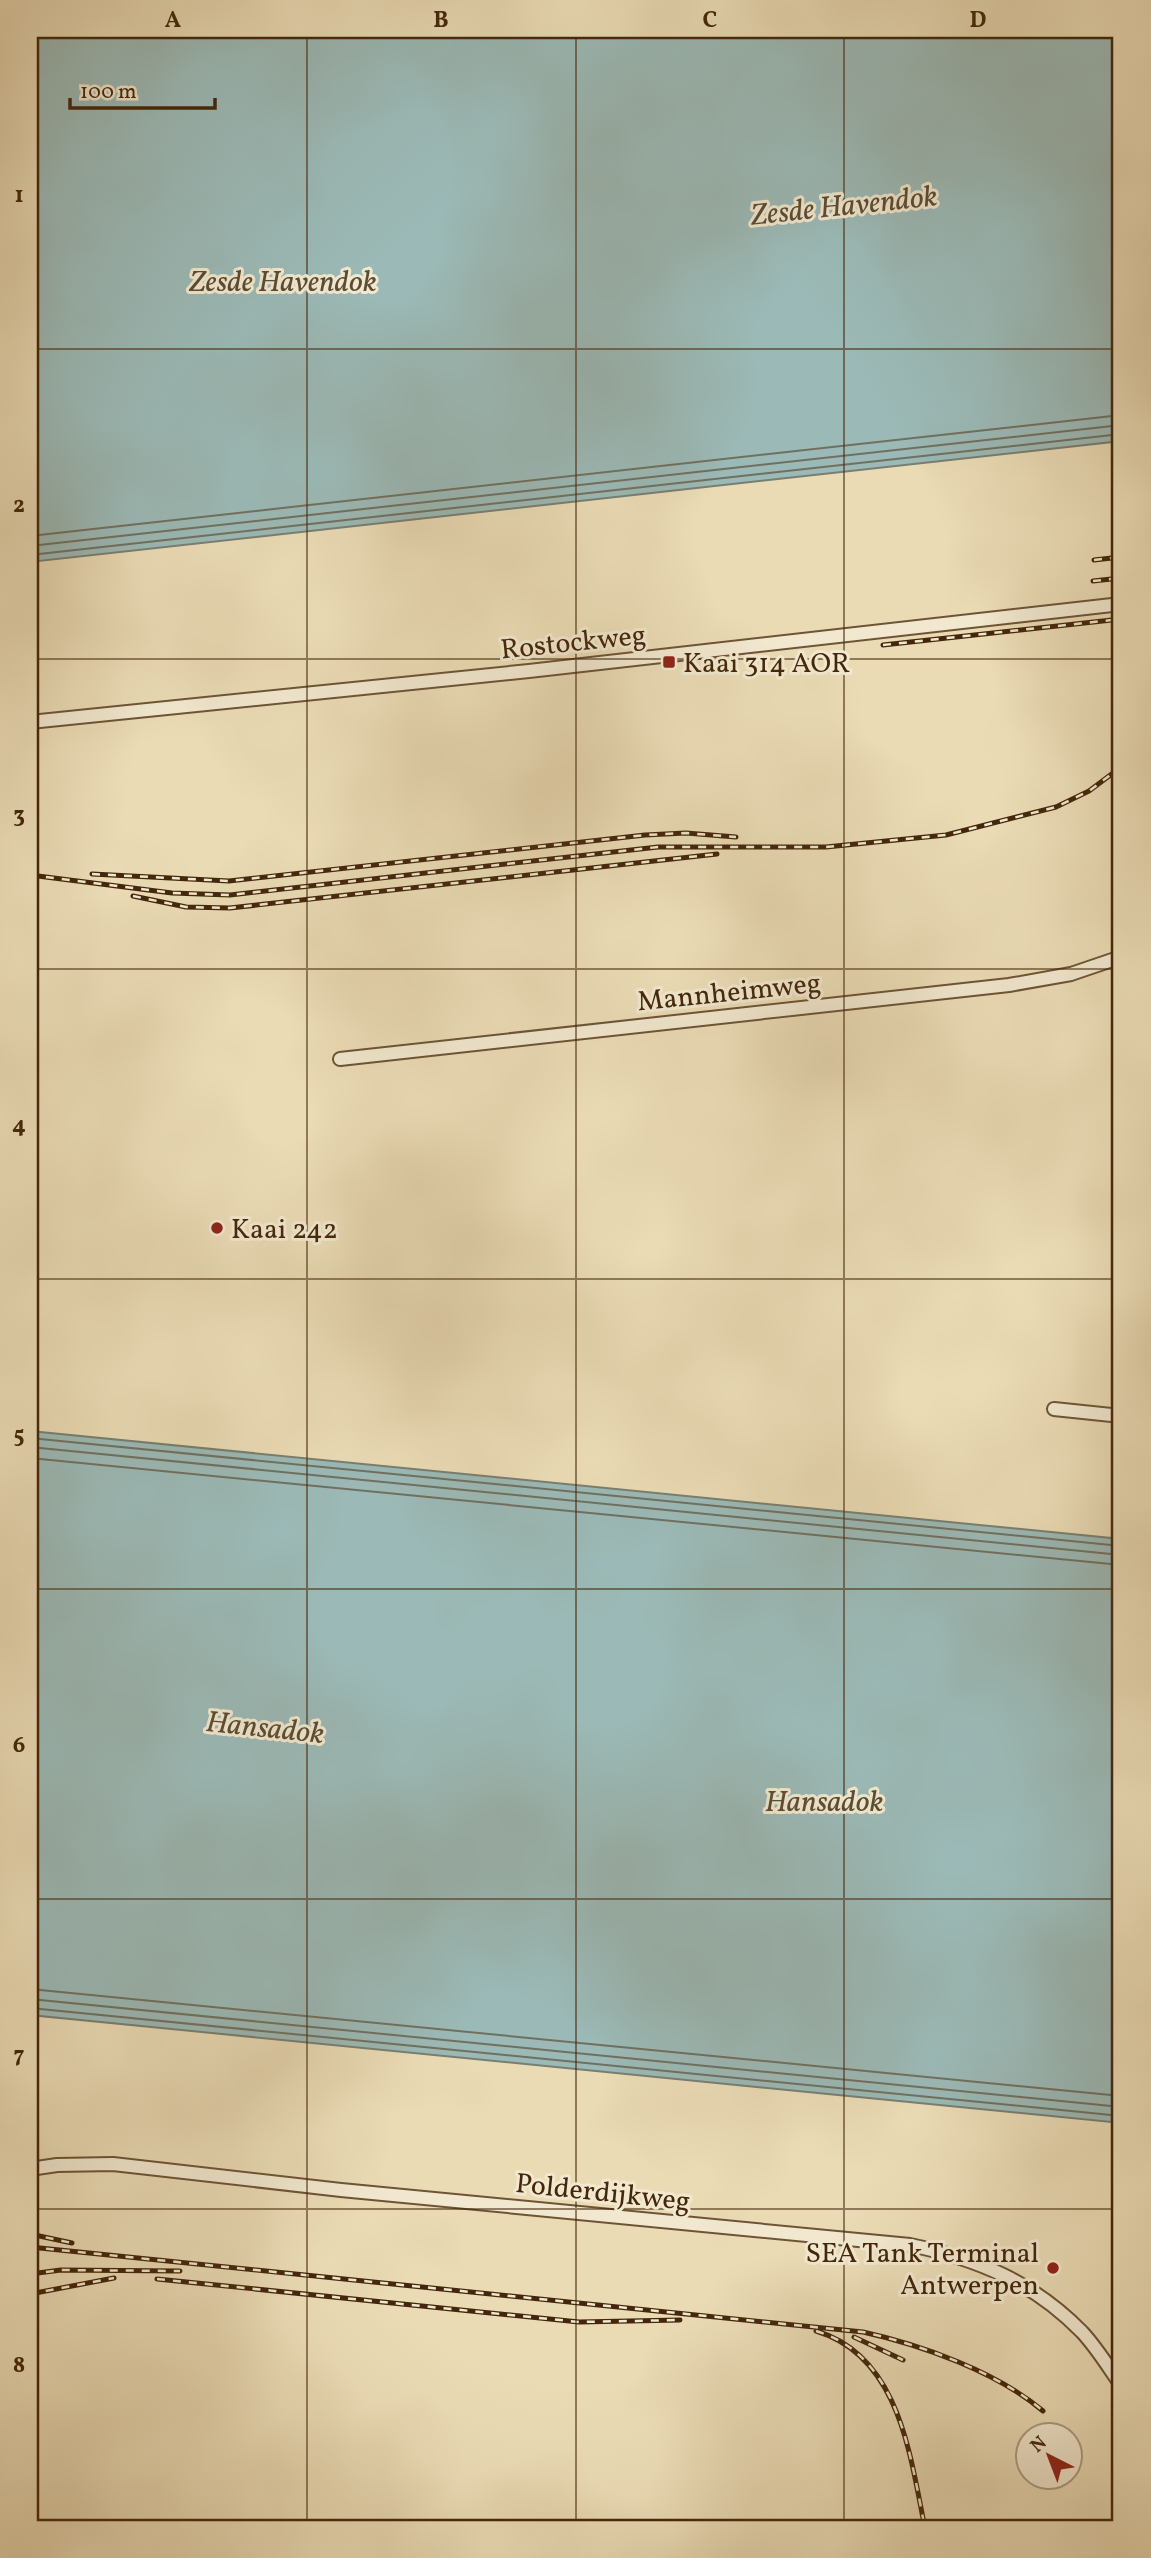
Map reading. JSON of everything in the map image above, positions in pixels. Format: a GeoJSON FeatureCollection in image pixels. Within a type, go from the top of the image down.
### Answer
{"type":"FeatureCollection","features":[{"type":"Feature","properties":{"kind":"street","name":"Rostockweg"},"geometry":{"type":"LineString","coordinates":[[30,722],[501,674],[1121,604]]}},
{"type":"Feature","properties":{"kind":"street","name":"Mannheimweg"},"geometry":{"type":"LineString","coordinates":[[340,1059],[1009,985],[1076,973],[1121,957]]}},
{"type":"Feature","properties":{"kind":"street"},"geometry":{"type":"LineString","coordinates":[[1054,1409],[1121,1416]]}},
{"type":"Feature","properties":{"kind":"street","name":"Polderdijkweg"},"geometry":{"type":"LineString","coordinates":[[30,2169],[57,2165],[113,2164],[368,2193],[910,2245],[971,2260],[1027,2287],[1083,2333],[1121,2385]]}},
{"type":"Feature","properties":{"kind":"water","name":"Zesde Havendok"},"geometry":{"type":"Polygon","coordinates":[[[30,30],[1121,30],[1121,441],[30,562],[30,30]]]}},
{"type":"Feature","properties":{"kind":"water","name":"Hansadok"},"geometry":{"type":"Polygon","coordinates":[[[30,1431],[1121,1539],[1121,2123],[30,2015],[30,1431]]]}},
{"type":"Feature","properties":{"kind":"railway"},"geometry":{"type":"LineString","coordinates":[[1094,560],[1112,558]]}},
{"type":"Feature","properties":{"kind":"railway"},"geometry":{"type":"LineString","coordinates":[[1093,581],[1121,578]]}},
{"type":"Feature","properties":{"kind":"railway"},"geometry":{"type":"LineString","coordinates":[[883,645],[1121,619]]}},
{"type":"Feature","properties":{"kind":"railway"},"geometry":{"type":"LineString","coordinates":[[30,875],[172,893],[230,895],[658,847],[826,847],[946,835],[1056,807],[1089,791],[1121,767]]}},
{"type":"Feature","properties":{"kind":"railway"},"geometry":{"type":"LineString","coordinates":[[92,874],[229,881],[645,835],[686,833],[736,837]]}},
{"type":"Feature","properties":{"kind":"railway"},"geometry":{"type":"LineString","coordinates":[[133,896],[186,907],[230,908],[717,854]]}},
{"type":"Feature","properties":{"kind":"railway"},"geometry":{"type":"LineString","coordinates":[[30,2234],[72,2243]]}},
{"type":"Feature","properties":{"kind":"railway"},"geometry":{"type":"LineString","coordinates":[[30,2247],[863,2332],[934,2352],[981,2372],[1043,2411]]}},
{"type":"Feature","properties":{"kind":"railway"},"geometry":{"type":"LineString","coordinates":[[30,2274],[61,2270],[180,2271]]}},
{"type":"Feature","properties":{"kind":"railway"},"geometry":{"type":"LineString","coordinates":[[30,2294],[114,2278]]}},
{"type":"Feature","properties":{"kind":"railway"},"geometry":{"type":"LineString","coordinates":[[157,2279],[579,2322],[680,2320]]}},
{"type":"Feature","properties":{"kind":"railway"},"geometry":{"type":"LineString","coordinates":[[816,2331],[844,2344],[866,2362],[883,2385],[906,2441],[925,2528]]}},
{"type":"Feature","properties":{"kind":"railway"},"geometry":{"type":"LineString","coordinates":[[854,2337],[903,2360]]}},
{"type":"Feature","properties":{"kind":"place","name":"Kaai 314 AOR"},"geometry":{"type":"Point","coordinates":[669,662]}},
{"type":"Feature","properties":{"kind":"place","name":"Kaai 242"},"geometry":{"type":"Point","coordinates":[217,1228]}},
{"type":"Feature","properties":{"kind":"place","name":"SEA Tank Terminal Antwerpen"},"geometry":{"type":"Point","coordinates":[1053,2268]}}]}
